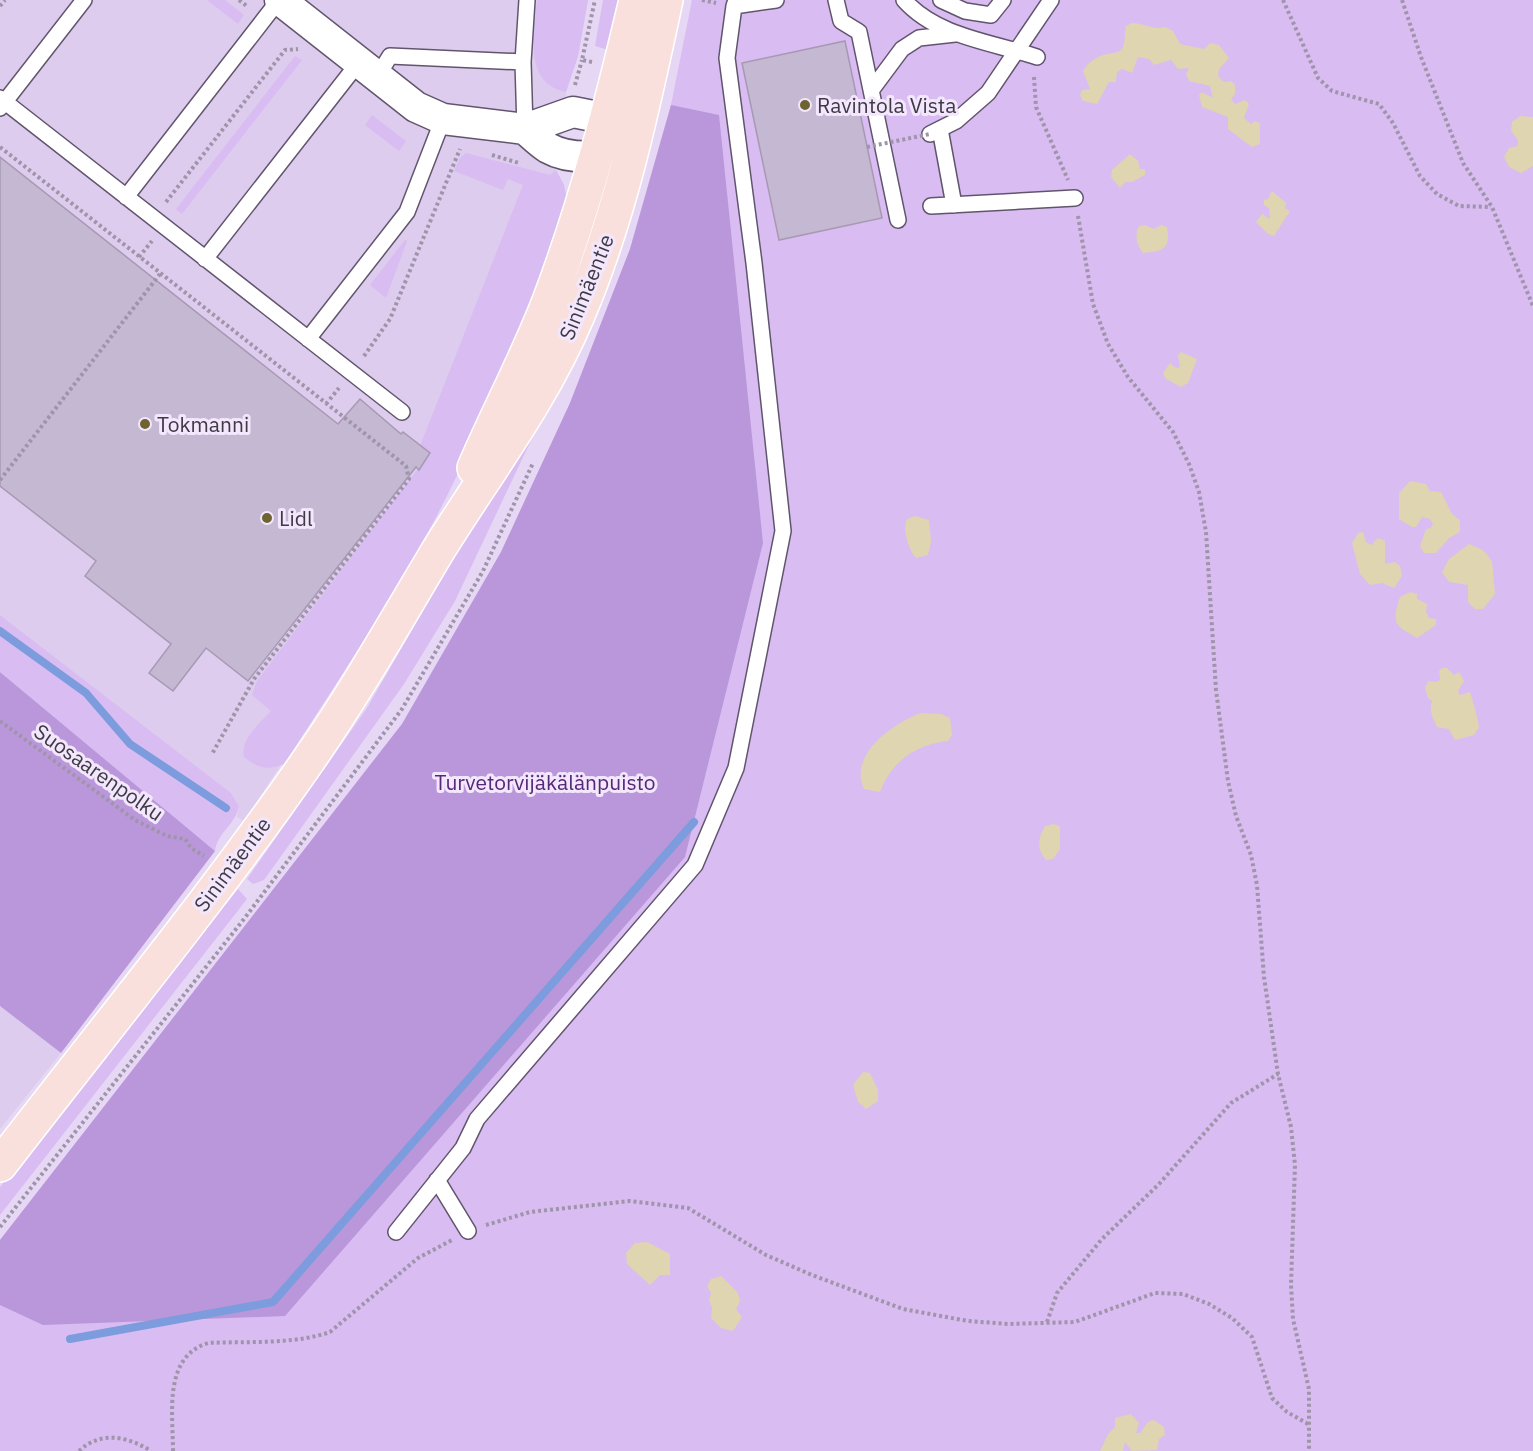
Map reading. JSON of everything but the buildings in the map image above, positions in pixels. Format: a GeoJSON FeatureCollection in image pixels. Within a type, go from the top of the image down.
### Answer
{"type":"FeatureCollection","features":[{"type":"Feature","properties":{"kind":"main road","name":"Sinimäentie"},"geometry":{"type":"LineString","coordinates":[[441,547],[548,304],[576,226],[608,119],[636,0]]}},
{"type":"Feature","properties":{"kind":"main road","name":"Sinimäentie"},"geometry":{"type":"LineString","coordinates":[[0,1165],[277,804],[362,681],[441,547],[525,417],[577,318],[614,215],[633,150],[666,0]]}},
{"type":"Feature","properties":{"kind":"street"},"geometry":{"type":"LineString","coordinates":[[279,0],[416,106],[443,119],[525,129],[558,115],[573,112],[608,119],[633,150],[596,158],[548,148],[525,129]]}},
{"type":"Feature","properties":{"kind":"lane"},"geometry":{"type":"LineString","coordinates":[[84,0],[2,103],[402,412]]}},
{"type":"Feature","properties":{"kind":"lane"},"geometry":{"type":"LineString","coordinates":[[126,197],[279,0]]}},
{"type":"Feature","properties":{"kind":"lane"},"geometry":{"type":"LineString","coordinates":[[525,129],[523,62],[527,0]]}},
{"type":"Feature","properties":{"kind":"lane"},"geometry":{"type":"LineString","coordinates":[[396,1232],[463,1148],[477,1119],[695,865],[736,768],[783,531],[754,262],[727,58],[735,3],[776,0]]}},
{"type":"Feature","properties":{"kind":"lane"},"geometry":{"type":"LineString","coordinates":[[836,0],[842,21],[859,32],[873,88],[898,220]]}},
{"type":"Feature","properties":{"kind":"lane"},"geometry":{"type":"LineString","coordinates":[[904,0],[928,21],[958,34],[1037,57]]}},
{"type":"Feature","properties":{"kind":"lane"},"geometry":{"type":"LineString","coordinates":[[941,0],[964,11],[991,15],[1003,0]]}},
{"type":"Feature","properties":{"kind":"lane"},"geometry":{"type":"LineString","coordinates":[[954,205],[935,131],[956,121],[988,93],[1015,49],[1051,0]]}},
{"type":"Feature","properties":{"kind":"lane"},"geometry":{"type":"LineString","coordinates":[[873,88],[902,49],[919,38],[958,34]]}},
{"type":"Feature","properties":{"kind":"lane"},"geometry":{"type":"LineString","coordinates":[[205,259],[368,69],[390,56],[523,62]]}},
{"type":"Feature","properties":{"kind":"lane"},"geometry":{"type":"LineString","coordinates":[[308,339],[407,212],[443,119]]}},
{"type":"Feature","properties":{"kind":"lane"},"geometry":{"type":"LineString","coordinates":[[931,206],[1075,198]]}},
{"type":"Feature","properties":{"kind":"lane"},"geometry":{"type":"LineString","coordinates":[[437,1180],[468,1231]]}},
{"type":"Feature","properties":{"kind":"path"},"geometry":{"type":"LineString","coordinates":[[0,6],[5,0]]}},
{"type":"Feature","properties":{"kind":"path"},"geometry":{"type":"LineString","coordinates":[[1282,0],[1318,78],[1332,90],[1378,104],[1393,123],[1420,176],[1437,195],[1459,206],[1492,207]]}},
{"type":"Feature","properties":{"kind":"path"},"geometry":{"type":"LineString","coordinates":[[1402,0],[1421,57],[1463,163],[1492,207],[1533,306]]}},
{"type":"Feature","properties":{"kind":"path"},"geometry":{"type":"LineString","coordinates":[[139,257],[164,226],[166,201],[285,50],[302,49],[317,29]]}},
{"type":"Feature","properties":{"kind":"path"},"geometry":{"type":"LineString","coordinates":[[1037,57],[1034,72],[1036,107],[1075,198],[1093,304],[1108,344],[1128,377],[1173,432],[1189,464],[1199,492],[1206,532],[1216,690],[1228,781],[1236,816],[1251,855],[1257,885],[1264,977],[1278,1074],[1291,1127],[1295,1165],[1291,1285],[1293,1318],[1309,1389],[1310,1451]]}},
{"type":"Feature","properties":{"kind":"path"},"geometry":{"type":"LineString","coordinates":[[867,147],[935,131]]}},
{"type":"Feature","properties":{"kind":"path"},"geometry":{"type":"LineString","coordinates":[[0,147],[406,466],[409,479],[254,679],[212,754]]}},
{"type":"Feature","properties":{"kind":"path"},"geometry":{"type":"LineString","coordinates":[[326,404],[352,374],[390,319],[460,147],[471,150]]}},
{"type":"Feature","properties":{"kind":"path"},"geometry":{"type":"LineString","coordinates":[[481,152],[522,163]]}},
{"type":"Feature","properties":{"kind":"path"},"geometry":{"type":"LineString","coordinates":[[0,480],[160,274]]}},
{"type":"Feature","properties":{"kind":"path","name":"Suosaarenpolku"},"geometry":{"type":"LineString","coordinates":[[0,721],[135,820],[167,836],[185,839]]}},
{"type":"Feature","properties":{"kind":"path"},"geometry":{"type":"LineString","coordinates":[[0,1227],[261,896]]}},
{"type":"Feature","properties":{"kind":"path"},"geometry":{"type":"LineString","coordinates":[[1047,1322],[1057,1293],[1102,1239],[1158,1184],[1232,1103],[1278,1074]]}},
{"type":"Feature","properties":{"kind":"path"},"geometry":{"type":"LineString","coordinates":[[172,1451],[175,1377],[184,1357],[191,1351],[208,1343],[316,1337],[330,1332],[418,1258],[468,1231],[530,1212],[630,1201],[688,1208],[766,1255],[903,1309],[968,1321],[1009,1324],[1075,1322],[1155,1293],[1183,1294],[1201,1300],[1232,1318],[1252,1337],[1272,1398],[1287,1413],[1308,1424]]}},
{"type":"Feature","properties":{"kind":"path"},"geometry":{"type":"LineString","coordinates":[[79,1451],[85,1445],[113,1437],[133,1439],[152,1451]]}},
{"type":"Feature","properties":{"kind":"shaded area"},"geometry":{"type":"Polygon","coordinates":[[[0,0],[588,0],[578,56],[566,92],[563,133],[544,159],[556,170],[564,185],[434,519],[382,611],[244,821],[237,817],[239,806],[231,793],[0,615],[0,0]]]}},
{"type":"Feature","properties":{"kind":"shaded area"},"geometry":{"type":"Polygon","coordinates":[[[0,1006],[61,1053],[0,1129],[0,1006]]]}},
{"type":"Feature","properties":{"kind":"green space"},"geometry":{"type":"Polygon","coordinates":[[[207,0],[225,0],[244,15],[238,24],[207,0]]]}},
{"type":"Feature","properties":{"kind":"green space"},"geometry":{"type":"Polygon","coordinates":[[[537,0],[588,0],[578,56],[566,92],[552,87],[537,68],[534,41],[537,0]]]}},
{"type":"Feature","properties":{"kind":"green space"},"geometry":{"type":"Polygon","coordinates":[[[603,0],[623,0],[615,52],[595,46],[603,0]]]}},
{"type":"Feature","properties":{"kind":"green space"},"geometry":{"type":"Polygon","coordinates":[[[692,0],[1533,0],[1533,1451],[0,1451],[0,1240],[402,724],[501,552],[570,403],[630,249],[671,105],[692,0]]]}},
{"type":"Feature","properties":{"kind":"green space"},"geometry":{"type":"Polygon","coordinates":[[[295,56],[302,60],[182,214],[176,209],[295,56]]]}},
{"type":"Feature","properties":{"kind":"green space","name":"Turvetorvijäkälänpuisto"},"geometry":{"type":"Polygon","coordinates":[[[671,105],[719,115],[763,543],[685,857],[285,1316],[43,1325],[0,1305],[0,1240],[402,724],[501,552],[570,403],[630,249],[671,105]]]}},
{"type":"Feature","properties":{"kind":"green space"},"geometry":{"type":"Polygon","coordinates":[[[372,115],[406,141],[399,151],[365,125],[372,115]]]}},
{"type":"Feature","properties":{"kind":"green space"},"geometry":{"type":"Polygon","coordinates":[[[466,153],[550,175],[556,170],[564,185],[568,203],[490,404],[454,482],[417,552],[284,764],[268,768],[258,766],[244,757],[248,738],[271,711],[252,695],[257,681],[430,453],[420,446],[523,185],[508,179],[503,190],[454,171],[460,158],[466,153]]]}},
{"type":"Feature","properties":{"kind":"green space"},"geometry":{"type":"Polygon","coordinates":[[[405,240],[407,241],[386,298],[370,285],[405,240]]]}},
{"type":"Feature","properties":{"kind":"green space"},"geometry":{"type":"Polygon","coordinates":[[[548,395],[552,396],[455,601],[404,684],[264,880],[253,884],[247,879],[367,708],[548,395]]]}},
{"type":"Feature","properties":{"kind":"green space"},"geometry":{"type":"Polygon","coordinates":[[[0,615],[231,793],[239,806],[234,818],[219,839],[215,851],[0,672],[0,615]]]}},
{"type":"Feature","properties":{"kind":"green space"},"geometry":{"type":"Polygon","coordinates":[[[0,672],[215,851],[61,1053],[0,1006],[0,672]]]}},
{"type":"Feature","properties":{"kind":"green space"},"geometry":{"type":"Polygon","coordinates":[[[238,889],[247,899],[0,1215],[0,1187],[238,889]]]}},
{"type":"Feature","properties":{"kind":"sand"},"geometry":{"type":"Polygon","coordinates":[[[1132,23],[1157,28],[1165,27],[1173,31],[1180,44],[1204,49],[1210,43],[1219,45],[1229,58],[1219,69],[1218,76],[1224,82],[1231,81],[1235,85],[1235,94],[1231,99],[1235,104],[1245,100],[1249,104],[1244,118],[1251,124],[1255,121],[1260,123],[1260,144],[1252,147],[1228,129],[1228,117],[1202,107],[1199,95],[1202,92],[1213,98],[1210,86],[1189,81],[1186,74],[1189,68],[1178,69],[1171,60],[1154,65],[1149,59],[1138,57],[1132,73],[1122,69],[1117,72],[1116,82],[1109,82],[1097,104],[1083,101],[1080,95],[1082,90],[1090,89],[1083,71],[1100,56],[1122,49],[1126,26],[1132,23]]]}},
{"type":"Feature","properties":{"kind":"sand"},"geometry":{"type":"Polygon","coordinates":[[[1520,116],[1533,117],[1533,166],[1521,173],[1509,167],[1504,157],[1509,148],[1518,146],[1518,140],[1511,131],[1512,122],[1520,116]]]}},
{"type":"Feature","properties":{"kind":"sand"},"geometry":{"type":"Polygon","coordinates":[[[1130,154],[1138,161],[1140,169],[1145,169],[1145,175],[1132,182],[1125,182],[1120,188],[1111,177],[1112,170],[1130,154]]]}},
{"type":"Feature","properties":{"kind":"sand"},"geometry":{"type":"Polygon","coordinates":[[[1272,191],[1286,203],[1285,208],[1290,211],[1274,236],[1268,234],[1256,222],[1262,214],[1270,219],[1269,208],[1264,205],[1264,200],[1268,199],[1272,191]]]}},
{"type":"Feature","properties":{"kind":"sand"},"geometry":{"type":"Polygon","coordinates":[[[1145,225],[1154,229],[1161,225],[1167,227],[1166,246],[1156,251],[1143,253],[1136,237],[1139,226],[1145,225]]]}},
{"type":"Feature","properties":{"kind":"sand"},"geometry":{"type":"Polygon","coordinates":[[[1181,352],[1197,359],[1188,383],[1181,387],[1166,379],[1163,373],[1170,363],[1176,368],[1180,367],[1178,355],[1181,352]]]}},
{"type":"Feature","properties":{"kind":"sand"},"geometry":{"type":"Polygon","coordinates":[[[1410,481],[1426,484],[1430,491],[1441,492],[1452,514],[1460,520],[1460,532],[1449,538],[1436,553],[1424,553],[1420,546],[1426,529],[1431,528],[1433,524],[1430,519],[1422,517],[1416,527],[1412,527],[1399,519],[1399,493],[1410,481]]]}},
{"type":"Feature","properties":{"kind":"sand"},"geometry":{"type":"Polygon","coordinates":[[[915,516],[929,520],[931,542],[928,555],[916,558],[908,544],[905,528],[907,519],[915,516]]]}},
{"type":"Feature","properties":{"kind":"sand"},"geometry":{"type":"Polygon","coordinates":[[[1363,532],[1366,542],[1371,545],[1378,538],[1385,541],[1385,564],[1395,562],[1400,566],[1402,576],[1394,588],[1382,583],[1370,585],[1360,574],[1352,543],[1358,533],[1363,532]]]}},
{"type":"Feature","properties":{"kind":"sand"},"geometry":{"type":"Polygon","coordinates":[[[1469,544],[1483,550],[1492,561],[1495,594],[1483,609],[1475,609],[1468,602],[1468,585],[1449,582],[1442,572],[1449,559],[1469,544]]]}},
{"type":"Feature","properties":{"kind":"sand"},"geometry":{"type":"Polygon","coordinates":[[[1410,592],[1417,594],[1417,599],[1427,604],[1426,612],[1429,618],[1436,619],[1436,625],[1417,638],[1404,630],[1397,623],[1396,618],[1400,597],[1410,592]]]}},
{"type":"Feature","properties":{"kind":"sand"},"geometry":{"type":"Polygon","coordinates":[[[1447,668],[1454,675],[1459,672],[1464,681],[1458,691],[1460,695],[1470,692],[1479,727],[1474,735],[1455,740],[1449,729],[1437,727],[1432,717],[1432,701],[1428,698],[1425,688],[1428,681],[1438,682],[1439,671],[1447,668]]]}},
{"type":"Feature","properties":{"kind":"sand"},"geometry":{"type":"Polygon","coordinates":[[[921,713],[941,714],[950,718],[952,735],[948,741],[925,746],[906,756],[891,772],[880,792],[864,789],[861,776],[862,764],[876,742],[898,724],[921,713]]]}},
{"type":"Feature","properties":{"kind":"sand"},"geometry":{"type":"Polygon","coordinates":[[[1053,824],[1060,826],[1060,849],[1053,859],[1046,860],[1039,847],[1040,839],[1045,826],[1053,824]]]}},
{"type":"Feature","properties":{"kind":"sand"},"geometry":{"type":"Polygon","coordinates":[[[863,1072],[870,1073],[878,1090],[878,1101],[866,1109],[858,1102],[853,1085],[863,1072]]]}},
{"type":"Feature","properties":{"kind":"sand"},"geometry":{"type":"Polygon","coordinates":[[[647,1242],[670,1254],[670,1275],[660,1275],[650,1285],[627,1264],[626,1253],[635,1243],[647,1242]]]}},
{"type":"Feature","properties":{"kind":"sand"},"geometry":{"type":"Polygon","coordinates":[[[721,1276],[738,1293],[740,1301],[736,1309],[742,1317],[733,1331],[721,1328],[711,1318],[712,1307],[709,1301],[711,1293],[707,1286],[711,1279],[721,1276]]]}},
{"type":"Feature","properties":{"kind":"sand"},"geometry":{"type":"Polygon","coordinates":[[[1131,1414],[1139,1423],[1136,1433],[1140,1433],[1148,1422],[1154,1420],[1164,1427],[1165,1435],[1159,1439],[1157,1450],[1132,1451],[1125,1442],[1123,1451],[1100,1451],[1108,1434],[1115,1427],[1115,1418],[1131,1414]]]}},
{"type":"Feature","properties":{"kind":"waterway"},"geometry":{"type":"LineString","coordinates":[[0,631],[86,693],[130,744],[226,808]]}},
{"type":"Feature","properties":{"kind":"waterway"},"geometry":{"type":"LineString","coordinates":[[70,1339],[273,1302],[694,822]]}},
{"type":"Feature","properties":{"kind":"place","name":"Ravintola Vista"},"geometry":{"type":"Point","coordinates":[805,105]}},
{"type":"Feature","properties":{"kind":"place","name":"Tokmanni"},"geometry":{"type":"Point","coordinates":[145,424]}},
{"type":"Feature","properties":{"kind":"place","name":"Lidl"},"geometry":{"type":"Point","coordinates":[267,518]}}]}
